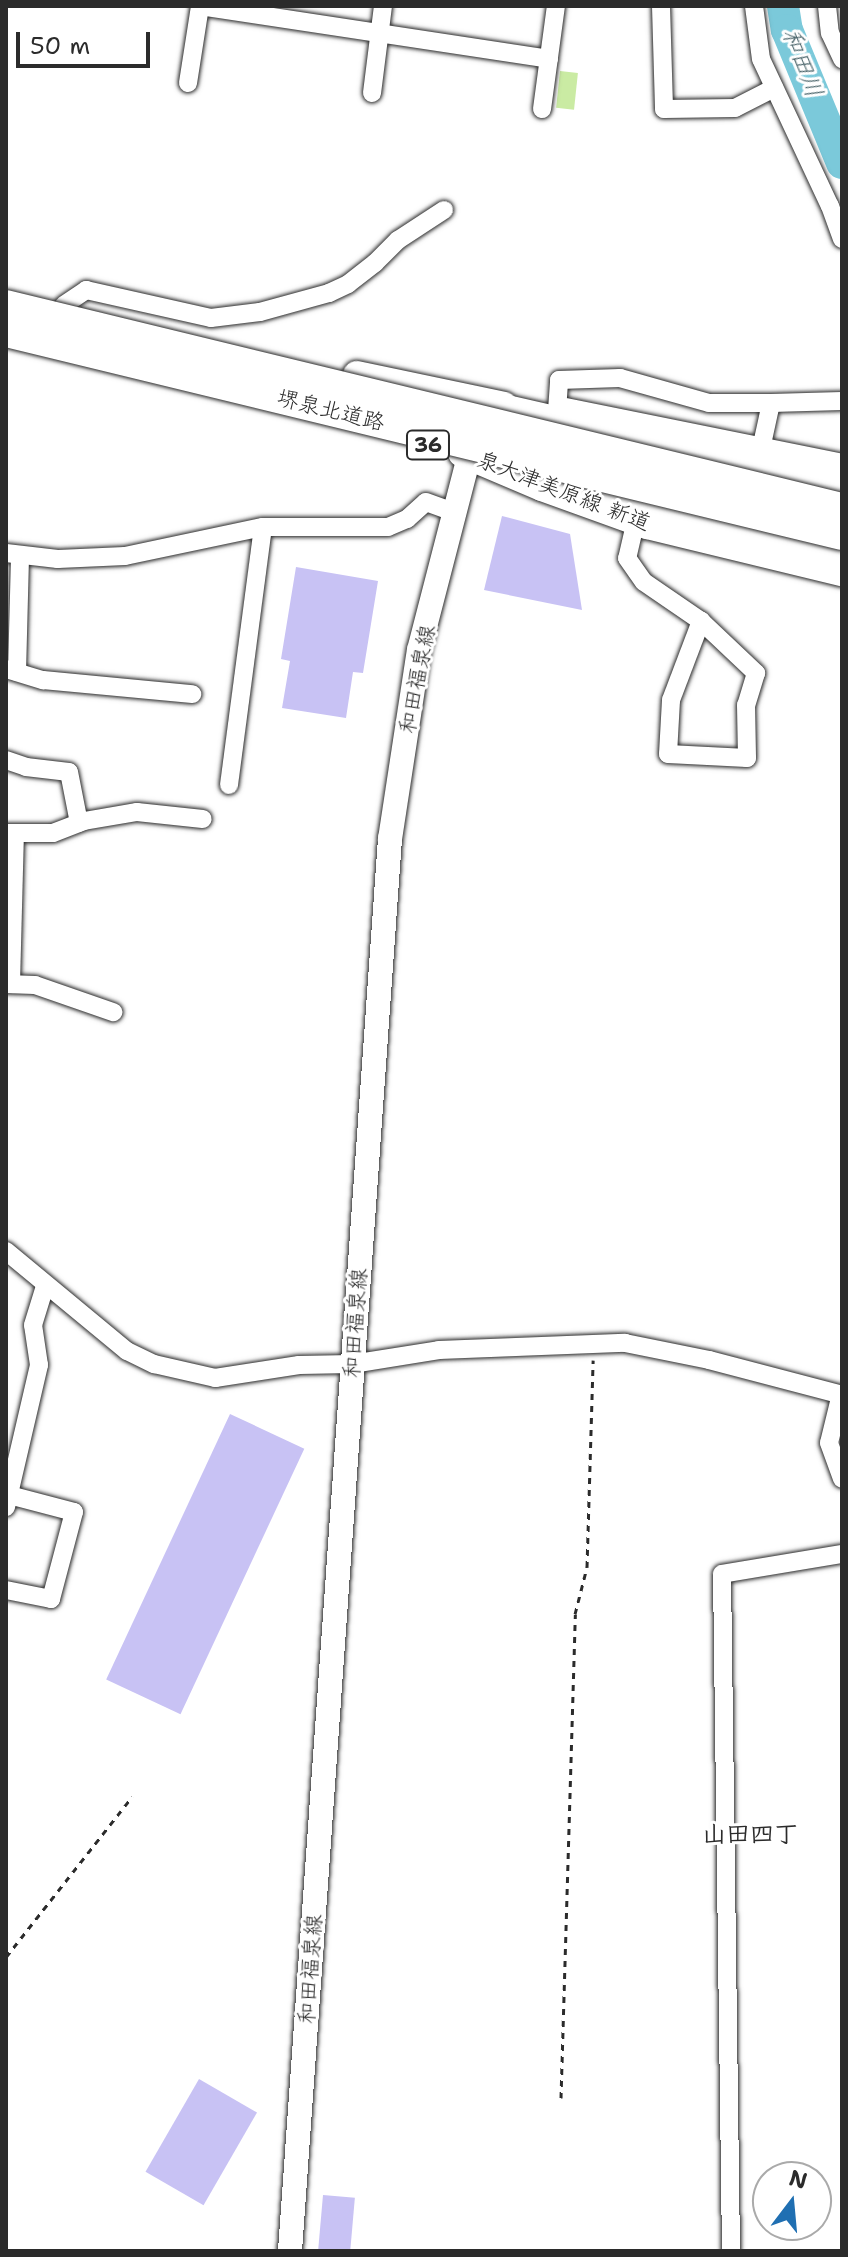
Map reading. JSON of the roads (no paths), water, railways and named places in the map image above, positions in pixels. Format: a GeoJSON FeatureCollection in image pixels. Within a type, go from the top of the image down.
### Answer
{"type":"FeatureCollection","features":[{"type":"Feature","properties":{"kind":"highway","name":"堺泉北道路"},"geometry":{"type":"LineString","coordinates":[[6,305],[842,508]]}},
{"type":"Feature","properties":{"kind":"highway","name":"堺泉北道路"},"geometry":{"type":"LineString","coordinates":[[6,332],[842,535]]}},
{"type":"Feature","properties":{"kind":"highway"},"geometry":{"type":"LineString","coordinates":[[481,404],[842,487]]}},
{"type":"Feature","properties":{"kind":"highway"},"geometry":{"type":"LineString","coordinates":[[471,456],[545,473],[642,514],[842,554]]}},
{"type":"Feature","properties":{"kind":"main road","name":"36"},"geometry":{"type":"LineString","coordinates":[[6,291],[481,404],[593,415],[842,468]]}},
{"type":"Feature","properties":{"kind":"main road","name":"泉大津美原線 新道"},"geometry":{"type":"LineString","coordinates":[[6,346],[471,456]]}},
{"type":"Feature","properties":{"kind":"main road","name":"和田福泉線"},"geometry":{"type":"LineString","coordinates":[[290,2251],[390,839],[419,650],[457,513],[481,404]]}},
{"type":"Feature","properties":{"kind":"main road","name":"泉大津美原線 新道"},"geometry":{"type":"LineString","coordinates":[[642,514],[842,572]]}},
{"type":"Feature","properties":{"kind":"street"},"geometry":{"type":"LineString","coordinates":[[188,83],[200,6],[549,59]]}},
{"type":"Feature","properties":{"kind":"street"},"geometry":{"type":"LineString","coordinates":[[372,93],[383,6]]}},
{"type":"Feature","properties":{"kind":"street"},"geometry":{"type":"LineString","coordinates":[[542,109],[556,6]]}},
{"type":"Feature","properties":{"kind":"street"},"geometry":{"type":"LineString","coordinates":[[661,6],[664,109],[735,108],[774,88]]}},
{"type":"Feature","properties":{"kind":"street"},"geometry":{"type":"LineString","coordinates":[[754,6],[761,59],[830,206],[842,239]]}},
{"type":"Feature","properties":{"kind":"street"},"geometry":{"type":"LineString","coordinates":[[827,6],[830,33],[842,59]]}},
{"type":"Feature","properties":{"kind":"street"},"geometry":{"type":"LineString","coordinates":[[64,305],[86,290],[211,318],[260,312],[329,293],[348,284],[398,240],[444,210]]}},
{"type":"Feature","properties":{"kind":"street"},"geometry":{"type":"LineString","coordinates":[[557,411],[559,380],[620,378],[709,403],[842,401]]}},
{"type":"Feature","properties":{"kind":"street"},"geometry":{"type":"LineString","coordinates":[[761,449],[771,403]]}},
{"type":"Feature","properties":{"kind":"street"},"geometry":{"type":"LineString","coordinates":[[192,694],[43,680],[12,671],[13,554],[58,559],[125,556],[263,527],[388,527],[407,519],[426,502],[457,513]]}},
{"type":"Feature","properties":{"kind":"street"},"geometry":{"type":"LineString","coordinates":[[642,514],[627,558],[644,582],[701,621],[756,673],[746,705],[747,758],[668,754],[671,700],[701,621]]}},
{"type":"Feature","properties":{"kind":"street"},"geometry":{"type":"LineString","coordinates":[[229,785],[263,527]]}},
{"type":"Feature","properties":{"kind":"street"},"geometry":{"type":"LineString","coordinates":[[6,760],[26,767],[69,772],[79,823]]}},
{"type":"Feature","properties":{"kind":"street"},"geometry":{"type":"LineString","coordinates":[[113,1012],[35,985],[9,984],[11,834],[53,833],[79,823],[137,812],[203,819]]}},
{"type":"Feature","properties":{"kind":"street"},"geometry":{"type":"LineString","coordinates":[[6,1251],[127,1351],[154,1364],[215,1378],[299,1365],[352,1364],[439,1350],[625,1343],[709,1360],[842,1395],[829,1443],[842,1479]]}},
{"type":"Feature","properties":{"kind":"street"},"geometry":{"type":"LineString","coordinates":[[6,1590],[51,1599],[74,1512],[7,1501],[39,1365],[33,1325],[45,1286]]}},
{"type":"Feature","properties":{"kind":"street"},"geometry":{"type":"LineString","coordinates":[[731,2251],[722,1574],[842,1554]]}},
{"type":"Feature","properties":{"kind":"waterway","name":"和田川"},"geometry":{"type":"LineString","coordinates":[[783,6],[787,30],[842,163]]}},
{"type":"Feature","properties":{"kind":"district","name":"山田四丁"},"geometry":{"type":"Point","coordinates":[750,1835]}}]}
